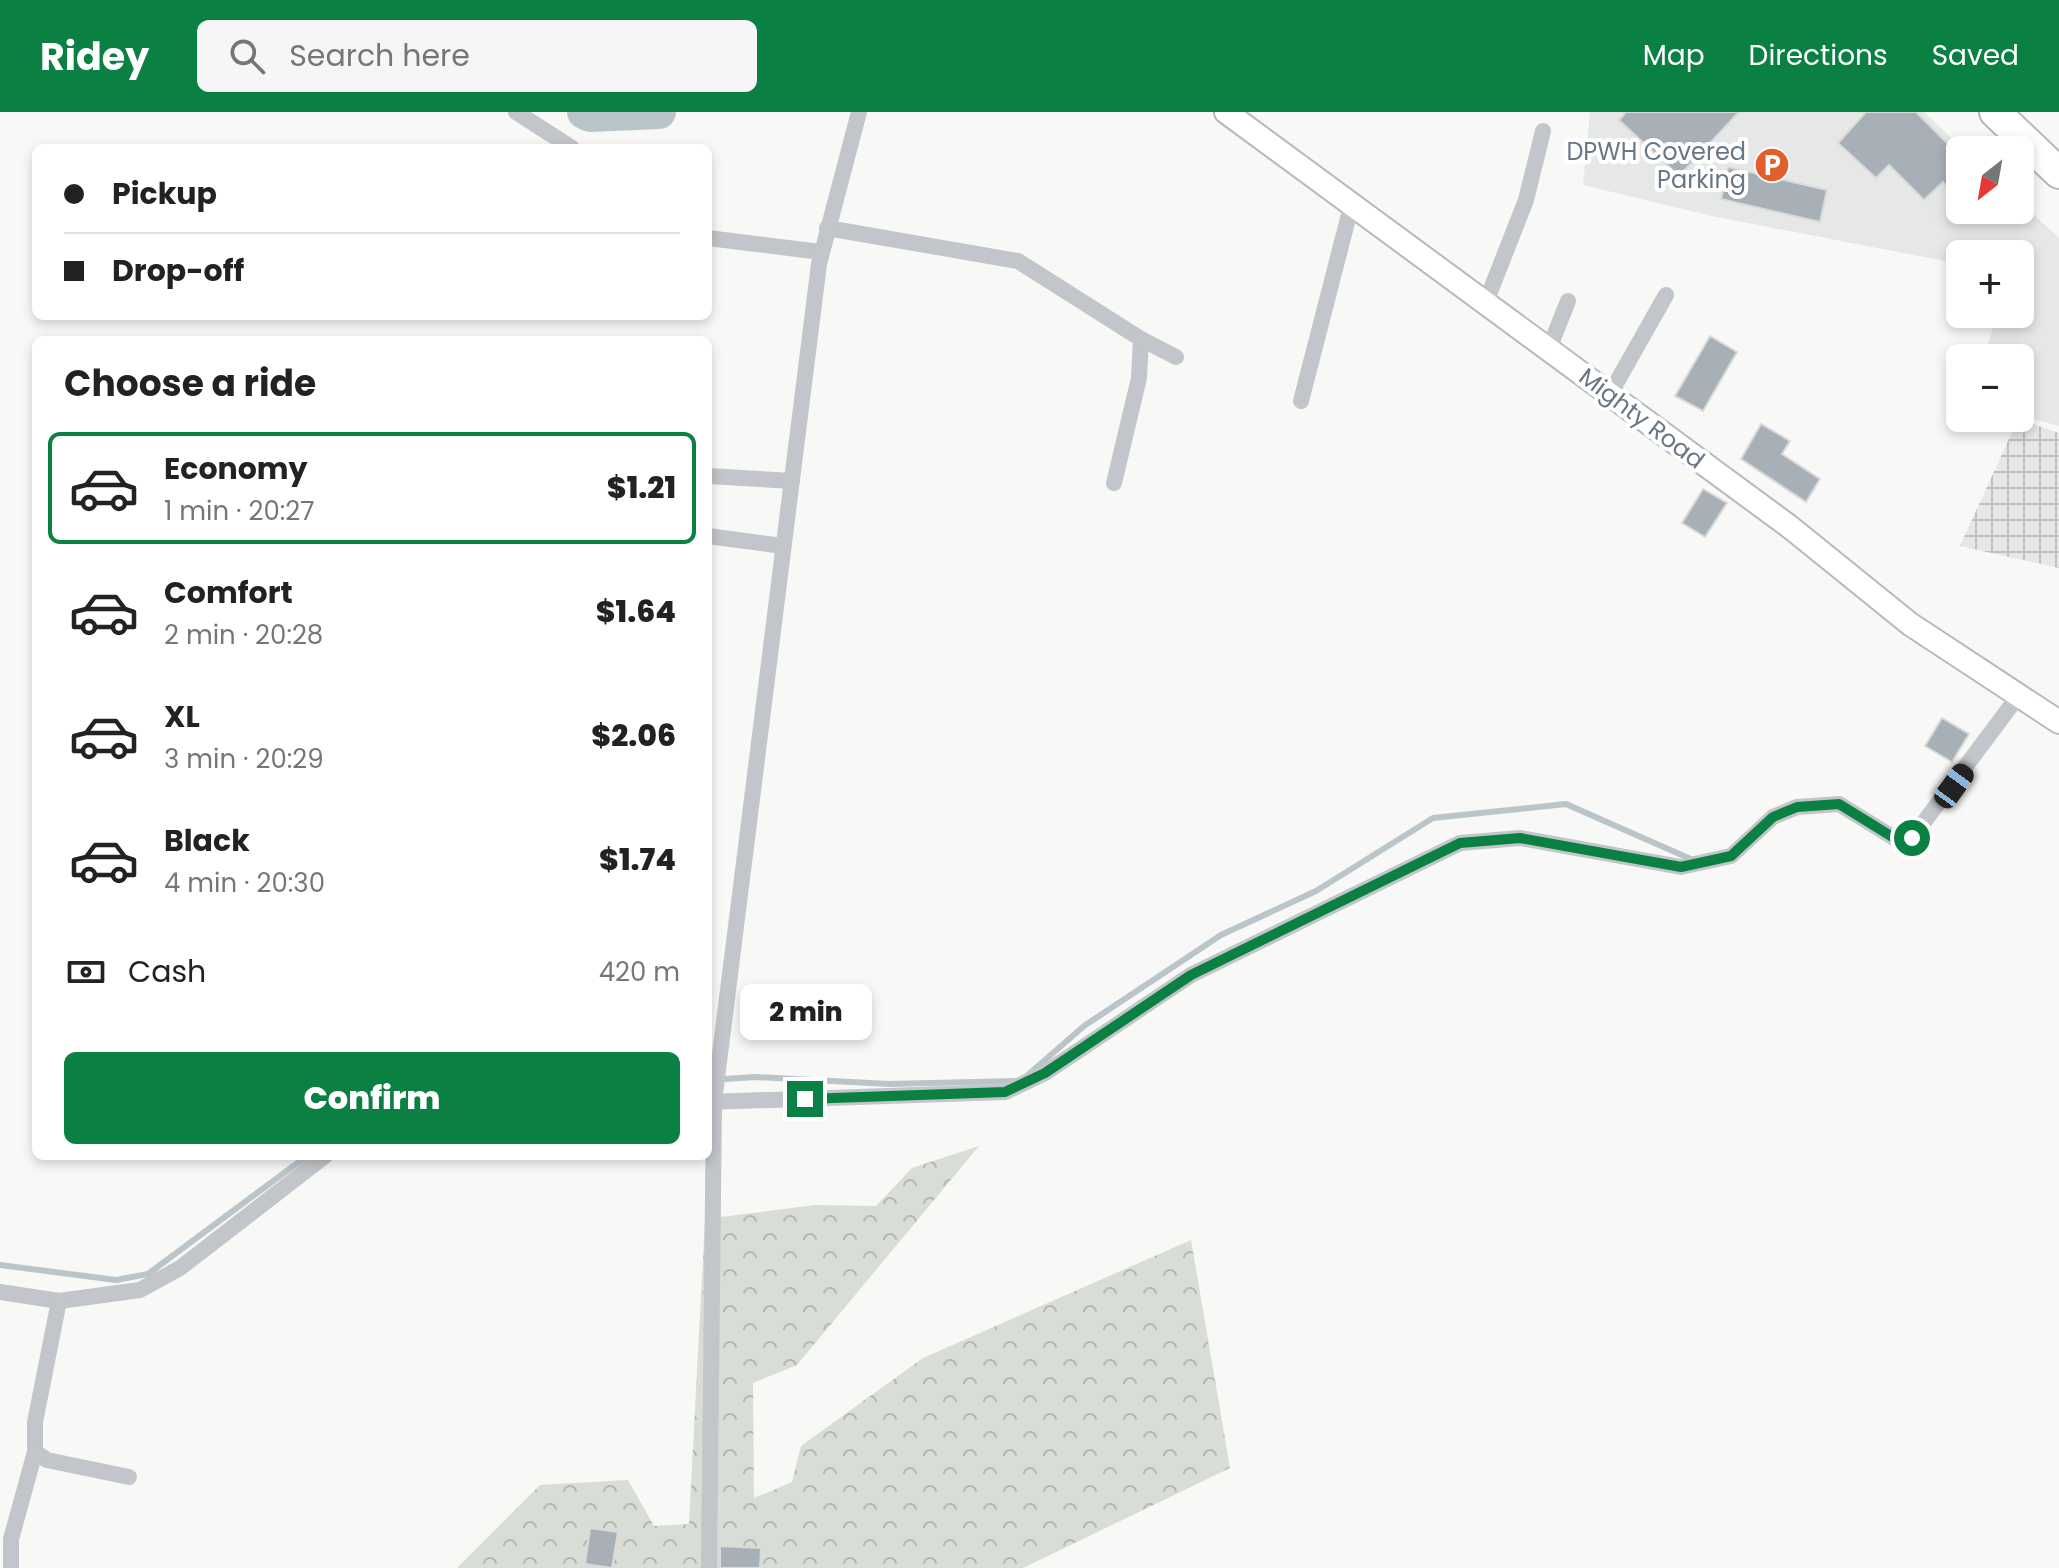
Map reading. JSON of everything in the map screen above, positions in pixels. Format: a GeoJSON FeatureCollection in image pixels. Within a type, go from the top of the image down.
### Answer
{"type":"FeatureCollection","features":[{"type":"Feature","properties":{"kind":"highway"},"geometry":{"type":"LineString","coordinates":[[1995,112],[2059,173]]}},
{"type":"Feature","properties":{"kind":"street"},"geometry":{"type":"LineString","coordinates":[[516,112],[566,144]]}},
{"type":"Feature","properties":{"kind":"street"},"geometry":{"type":"LineString","coordinates":[[712,1094],[821,252],[859,112]]}},
{"type":"Feature","properties":{"kind":"street","name":"Mighty Road"},"geometry":{"type":"LineString","coordinates":[[1226,112],[1790,527],[1910,624],[2059,722]]}},
{"type":"Feature","properties":{"kind":"street"},"geometry":{"type":"LineString","coordinates":[[1486,302],[1526,200],[1543,131]]}},
{"type":"Feature","properties":{"kind":"street"},"geometry":{"type":"LineString","coordinates":[[1301,401],[1352,203]]}},
{"type":"Feature","properties":{"kind":"street"},"geometry":{"type":"LineString","coordinates":[[827,228],[1018,261],[1141,339],[1176,357]]}},
{"type":"Feature","properties":{"kind":"street"},"geometry":{"type":"LineString","coordinates":[[712,238],[821,252]]}},
{"type":"Feature","properties":{"kind":"street"},"geometry":{"type":"LineString","coordinates":[[1610,394],[1666,295]]}},
{"type":"Feature","properties":{"kind":"street"},"geometry":{"type":"LineString","coordinates":[[1549,349],[1568,301]]}},
{"type":"Feature","properties":{"kind":"street"},"geometry":{"type":"LineString","coordinates":[[1114,483],[1139,378],[1141,339]]}},
{"type":"Feature","properties":{"kind":"street"},"geometry":{"type":"LineString","coordinates":[[712,476],[792,481]]}},
{"type":"Feature","properties":{"kind":"street"},"geometry":{"type":"LineString","coordinates":[[712,537],[783,546]]}},
{"type":"Feature","properties":{"kind":"street"},"geometry":{"type":"LineString","coordinates":[[712,1102],[1005,1092],[1045,1073],[1191,975],[1460,843],[1520,838],[1681,867],[1731,856],[1773,817],[1797,807],[1839,804],[1899,841],[1912,838],[2019,695]]}},
{"type":"Feature","properties":{"kind":"street"},"geometry":{"type":"LineString","coordinates":[[0,1292],[59,1301],[140,1290],[180,1268],[320,1160]]}},
{"type":"Feature","properties":{"kind":"street"},"geometry":{"type":"LineString","coordinates":[[709,1568],[711,1160]]}},
{"type":"Feature","properties":{"kind":"street"},"geometry":{"type":"LineString","coordinates":[[11,1568],[11,1539],[35,1452],[35,1422],[59,1301]]}},
{"type":"Feature","properties":{"kind":"street"},"geometry":{"type":"LineString","coordinates":[[35,1452],[47,1460],[129,1477]]}},
{"type":"Feature","properties":{"kind":"shaded area"},"geometry":{"type":"Polygon","coordinates":[[[1590,112],[1924,112],[1949,136],[1946,136],[1946,224],[2034,224],[2034,215],[2059,238],[2059,426],[2034,419],[2034,344],[1988,344],[1993,328],[2034,328],[2034,240],[1946,240],[1946,261],[1712,216],[1583,185],[1590,112]]]}},
{"type":"Feature","properties":{"kind":"shaded area"},"geometry":{"type":"Polygon","coordinates":[[[2034,424],[2059,433],[2059,568],[1960,546],[2012,432],[2034,432],[2034,424]]]}},
{"type":"Feature","properties":{"kind":"green space"},"geometry":{"type":"Polygon","coordinates":[[[979,1146],[797,1365],[753,1383],[754,1498],[792,1482],[801,1446],[923,1358],[1191,1240],[1230,1468],[1023,1568],[457,1568],[540,1485],[628,1480],[654,1526],[689,1524],[705,1219],[815,1205],[876,1206],[912,1168],[979,1146]]]}},
{"type":"Feature","properties":{"kind":"building"},"geometry":{"type":"Polygon","coordinates":[[[1626,112],[1739,112],[1679,176],[1619,120],[1626,112]]]}},
{"type":"Feature","properties":{"kind":"building"},"geometry":{"type":"Polygon","coordinates":[[[1866,112],[1916,112],[1946,142],[1946,186],[1943,182],[1924,200],[1889,165],[1876,178],[1838,143],[1866,112]]]}},
{"type":"Feature","properties":{"kind":"building"},"geometry":{"type":"Polygon","coordinates":[[[1728,167],[1827,190],[1820,222],[1721,199],[1728,167]]]}},
{"type":"Feature","properties":{"kind":"building"},"geometry":{"type":"Polygon","coordinates":[[[1710,336],[1737,352],[1703,411],[1675,396],[1710,336]]]}},
{"type":"Feature","properties":{"kind":"building"},"geometry":{"type":"Polygon","coordinates":[[[1761,424],[1790,441],[1782,454],[1820,479],[1806,502],[1741,459],[1761,424]]]}},
{"type":"Feature","properties":{"kind":"building"},"geometry":{"type":"Polygon","coordinates":[[[1703,489],[1727,503],[1705,537],[1682,523],[1703,489]]]}},
{"type":"Feature","properties":{"kind":"building"},"geometry":{"type":"Polygon","coordinates":[[[1942,718],[1969,734],[1952,762],[1925,746],[1942,718]]]}},
{"type":"Feature","properties":{"kind":"building"},"geometry":{"type":"Polygon","coordinates":[[[590,1528],[618,1532],[612,1568],[585,1564],[590,1528]]]}},
{"type":"Feature","properties":{"kind":"building"},"geometry":{"type":"Polygon","coordinates":[[[720,1546],[761,1548],[760,1568],[720,1568],[720,1546]]]}},
{"type":"Feature","properties":{"kind":"waterway"},"geometry":{"type":"LineString","coordinates":[[584,112],[590,115],[659,112]]}},
{"type":"Feature","properties":{"kind":"waterway"},"geometry":{"type":"LineString","coordinates":[[1029,1074],[1084,1026],[1221,935],[1316,891],[1433,818],[1566,804],[1693,860]]}},
{"type":"Feature","properties":{"kind":"waterway"},"geometry":{"type":"LineString","coordinates":[[724,1079],[756,1077],[889,1084],[1016,1081]]}},
{"type":"Feature","properties":{"kind":"waterway"},"geometry":{"type":"LineString","coordinates":[[0,1265],[116,1280],[148,1274],[302,1160]]}},
{"type":"Feature","properties":{"kind":"place","name":"DPWH Covered Parking"},"geometry":{"type":"Point","coordinates":[1772,165]}},
{"type":"Feature","properties":{"kind":"route"},"geometry":{"type":"LineString","coordinates":[[805,1099],[1005,1092],[1045,1073],[1191,975],[1301,923],[1423,858],[1460,843],[1520,838],[1681,867],[1731,856],[1773,817],[1797,807],[1839,804],[1899,841],[1912,838]]}}]}
